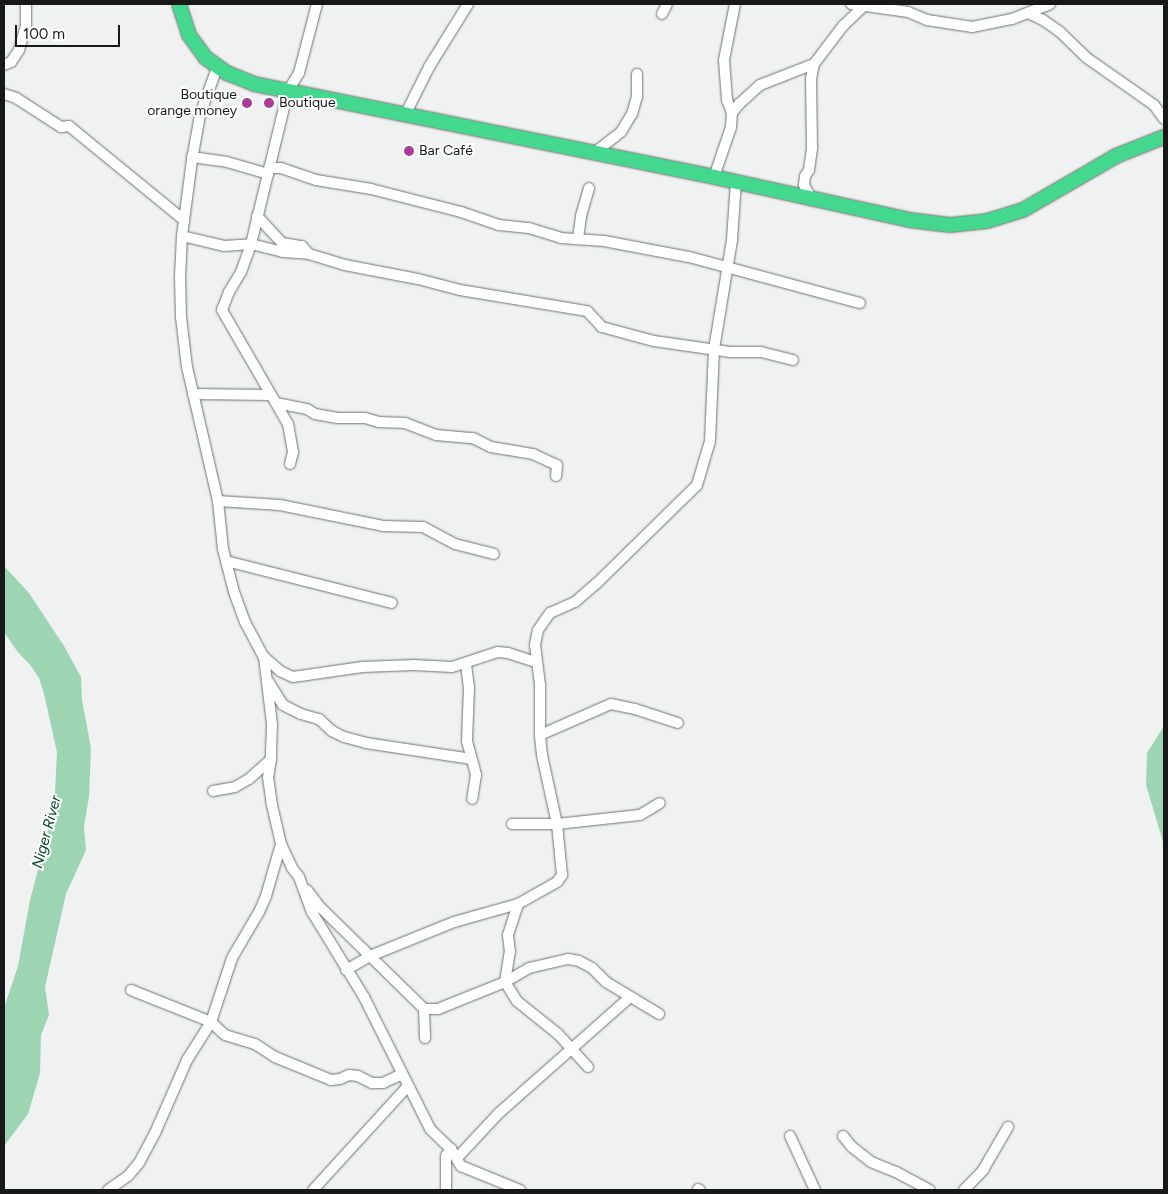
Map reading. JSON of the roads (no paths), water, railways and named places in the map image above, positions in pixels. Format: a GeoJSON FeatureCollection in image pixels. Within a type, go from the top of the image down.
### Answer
{"type":"FeatureCollection","features":[{"type":"Feature","properties":{"kind":"highway"},"geometry":{"type":"LineString","coordinates":[[179,4],[181,16],[189,35],[202,53],[217,68],[254,84],[714,177],[909,220],[950,225],[987,221],[1023,210],[1116,156],[1162,132]]}},
{"type":"Feature","properties":{"kind":"street"},"geometry":{"type":"LineString","coordinates":[[4,65],[11,62],[19,50],[26,26],[26,4]]}},
{"type":"Feature","properties":{"kind":"street"},"geometry":{"type":"LineString","coordinates":[[290,464],[293,452],[288,424],[222,310],[229,292],[241,272],[251,244],[288,92],[299,72],[317,4]]}},
{"type":"Feature","properties":{"kind":"street"},"geometry":{"type":"LineString","coordinates":[[405,115],[429,67],[468,4]]}},
{"type":"Feature","properties":{"kind":"street"},"geometry":{"type":"LineString","coordinates":[[714,177],[729,141],[732,113],[727,100],[724,60],[735,4]]}},
{"type":"Feature","properties":{"kind":"street"},"geometry":{"type":"LineString","coordinates":[[851,4],[908,12],[927,20],[972,27],[1028,14],[1050,4]]}},
{"type":"Feature","properties":{"kind":"street"},"geometry":{"type":"LineString","coordinates":[[811,198],[804,186],[812,148],[810,79],[814,64],[843,26],[864,6]]}},
{"type":"Feature","properties":{"kind":"street"},"geometry":{"type":"LineString","coordinates":[[1028,14],[1043,20],[1058,31],[1086,58],[1154,105],[1164,119]]}},
{"type":"Feature","properties":{"kind":"street"},"geometry":{"type":"LineString","coordinates":[[732,113],[760,85],[814,64]]}},
{"type":"Feature","properties":{"kind":"street"},"geometry":{"type":"LineString","coordinates":[[217,68],[200,115],[192,157],[182,236],[181,317],[193,394],[218,501],[226,561],[245,622],[264,657],[280,671],[293,677],[362,667],[414,664],[452,667],[498,652],[508,653],[536,662]]}},
{"type":"Feature","properties":{"kind":"street"},"geometry":{"type":"LineString","coordinates":[[594,153],[620,132],[632,114],[637,97],[638,74]]}},
{"type":"Feature","properties":{"kind":"street"},"geometry":{"type":"LineString","coordinates":[[4,94],[16,98],[61,127],[69,126],[184,220]]}},
{"type":"Feature","properties":{"kind":"street"},"geometry":{"type":"LineString","coordinates":[[192,157],[268,171],[281,168],[316,180],[371,189],[461,212],[499,226],[529,228],[560,238],[578,238],[689,257],[860,303]]}},
{"type":"Feature","properties":{"kind":"street"},"geometry":{"type":"LineString","coordinates":[[346,970],[370,956],[454,922],[518,904],[557,882],[562,875],[558,824],[540,735],[540,685],[535,645],[542,622],[550,613],[575,602],[596,584],[697,485],[710,442],[714,349],[732,240],[736,182]]}},
{"type":"Feature","properties":{"kind":"street"},"geometry":{"type":"LineString","coordinates":[[578,238],[581,216],[589,188]]}},
{"type":"Feature","properties":{"kind":"street"},"geometry":{"type":"LineString","coordinates":[[257,216],[282,243],[302,246],[309,254]]}},
{"type":"Feature","properties":{"kind":"street"},"geometry":{"type":"LineString","coordinates":[[182,236],[224,246],[251,244],[283,252],[309,254],[346,265],[418,278],[460,290],[587,310],[602,327],[654,342],[730,352],[761,352],[793,360]]}},
{"type":"Feature","properties":{"kind":"street"},"geometry":{"type":"LineString","coordinates":[[193,394],[274,399],[308,409],[315,414],[338,418],[365,418],[379,422],[405,423],[436,435],[473,438],[491,447],[533,454],[557,466],[556,476]]}},
{"type":"Feature","properties":{"kind":"street"},"geometry":{"type":"LineString","coordinates":[[218,501],[280,505],[383,526],[423,527],[455,544],[494,554]]}},
{"type":"Feature","properties":{"kind":"street"},"geometry":{"type":"LineString","coordinates":[[226,561],[392,603]]}},
{"type":"Feature","properties":{"kind":"street"},"geometry":{"type":"LineString","coordinates":[[264,657],[272,724],[271,759],[268,777],[281,844],[292,868],[320,907],[424,1009],[425,1038]]}},
{"type":"Feature","properties":{"kind":"street"},"geometry":{"type":"LineString","coordinates":[[466,664],[469,687],[466,741],[476,775],[472,798]]}},
{"type":"Feature","properties":{"kind":"street"},"geometry":{"type":"LineString","coordinates":[[266,678],[282,705],[301,714],[319,719],[332,731],[344,736],[366,743],[472,759]]}},
{"type":"Feature","properties":{"kind":"street"},"geometry":{"type":"LineString","coordinates":[[540,735],[611,704],[635,709],[678,723]]}},
{"type":"Feature","properties":{"kind":"street"},"geometry":{"type":"LineString","coordinates":[[213,791],[235,787],[249,779],[271,759]]}},
{"type":"Feature","properties":{"kind":"street"},"geometry":{"type":"LineString","coordinates":[[512,824],[558,824],[640,815],[660,803]]}},
{"type":"Feature","properties":{"kind":"street"},"geometry":{"type":"LineString","coordinates":[[113,1189],[139,1163],[155,1133],[187,1060],[210,1022],[232,958],[259,912],[278,861],[281,844]]}},
{"type":"Feature","properties":{"kind":"street"},"geometry":{"type":"LineString","coordinates":[[299,877],[312,912],[364,997],[430,1129],[451,1149],[461,1166],[520,1190]]}},
{"type":"Feature","properties":{"kind":"street"},"geometry":{"type":"LineString","coordinates":[[518,904],[509,929],[510,952],[505,982],[517,1001],[558,1034],[588,1067]]}},
{"type":"Feature","properties":{"kind":"street"},"geometry":{"type":"LineString","coordinates":[[424,1009],[438,1009],[505,982],[529,968],[568,959],[579,961],[592,968],[606,982],[659,1014]]}},
{"type":"Feature","properties":{"kind":"street"},"geometry":{"type":"LineString","coordinates":[[132,990],[210,1022],[226,1035],[255,1044],[275,1057],[330,1080],[340,1079],[349,1075],[358,1076],[372,1083],[383,1083],[402,1074]]}},
{"type":"Feature","properties":{"kind":"street"},"geometry":{"type":"LineString","coordinates":[[457,1158],[498,1113],[630,997]]}},
{"type":"Feature","properties":{"kind":"street"},"geometry":{"type":"LineString","coordinates":[[313,1190],[408,1086]]}},
{"type":"Feature","properties":{"kind":"street"},"geometry":{"type":"LineString","coordinates":[[964,1190],[983,1170],[1008,1127]]}},
{"type":"Feature","properties":{"kind":"street"},"geometry":{"type":"LineString","coordinates":[[790,1136],[815,1190]]}},
{"type":"Feature","properties":{"kind":"street"},"geometry":{"type":"LineString","coordinates":[[843,1136],[852,1147],[871,1162],[896,1172],[930,1190]]}},
{"type":"Feature","properties":{"kind":"street"},"geometry":{"type":"LineString","coordinates":[[446,1190],[446,1156],[451,1149]]}},
{"type":"Feature","properties":{"kind":"place","name":"Boutique orange money"},"geometry":{"type":"Point","coordinates":[247,103]}},
{"type":"Feature","properties":{"kind":"place","name":"Boutique"},"geometry":{"type":"Point","coordinates":[269,103]}},
{"type":"Feature","properties":{"kind":"place","name":"Bar Café"},"geometry":{"type":"Point","coordinates":[409,151]}},
{"type":"Feature","properties":{"kind":"water label","name":"Niger River"},"geometry":{"type":"Point","coordinates":[47,832]}}]}
